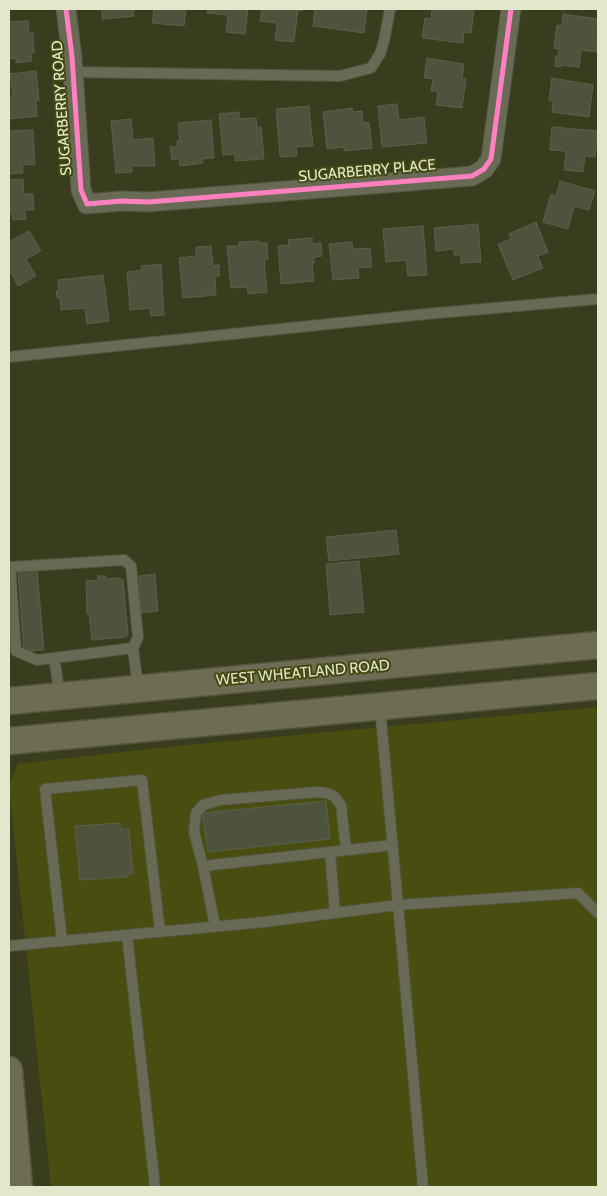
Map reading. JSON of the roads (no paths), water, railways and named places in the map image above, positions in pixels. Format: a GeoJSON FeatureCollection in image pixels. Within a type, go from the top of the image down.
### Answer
{"type":"FeatureCollection","features":[{"type":"Feature","properties":{"kind":"main road","name":"WEST WHEATLAND ROAD"},"geometry":{"type":"LineString","coordinates":[[9,701],[598,645]]}},
{"type":"Feature","properties":{"kind":"main road"},"geometry":{"type":"LineString","coordinates":[[376,666],[380,706]]}},
{"type":"Feature","properties":{"kind":"main road"},"geometry":{"type":"LineString","coordinates":[[9,742],[598,686]]}},
{"type":"Feature","properties":{"kind":"main road"},"geometry":{"type":"LineString","coordinates":[[9,1070],[19,1187]]}},
{"type":"Feature","properties":{"kind":"street","name":"SUGARBERRY ROAD"},"geometry":{"type":"LineString","coordinates":[[66,9],[73,72],[81,190],[87,204]]}},
{"type":"Feature","properties":{"kind":"street","name":"SUGARBERRY PLACE"},"geometry":{"type":"LineString","coordinates":[[87,204],[122,201],[148,202],[472,176],[484,169],[491,159],[511,9]]}},
{"type":"Feature","properties":{"kind":"lane"},"geometry":{"type":"LineString","coordinates":[[73,72],[340,76],[371,68],[380,54],[390,9]]}},
{"type":"Feature","properties":{"kind":"lane"},"geometry":{"type":"LineString","coordinates":[[9,356],[426,314],[598,299]]}},
{"type":"Feature","properties":{"kind":"lane"},"geometry":{"type":"LineString","coordinates":[[133,648],[37,660],[16,651],[12,637],[9,567],[124,560],[131,566],[138,637],[133,648],[138,688]]}},
{"type":"Feature","properties":{"kind":"lane"},"geometry":{"type":"LineString","coordinates":[[54,658],[60,696]]}},
{"type":"Feature","properties":{"kind":"lane"},"geometry":{"type":"LineString","coordinates":[[380,706],[423,1187]]}},
{"type":"Feature","properties":{"kind":"lane"},"geometry":{"type":"LineString","coordinates":[[62,941],[46,789],[142,780],[160,932]]}},
{"type":"Feature","properties":{"kind":"lane"},"geometry":{"type":"LineString","coordinates":[[215,926],[194,832],[196,813],[203,805],[220,800],[318,792],[326,793],[334,796],[340,805],[346,850]]}},
{"type":"Feature","properties":{"kind":"lane"},"geometry":{"type":"LineString","coordinates":[[203,866],[392,845]]}},
{"type":"Feature","properties":{"kind":"lane"},"geometry":{"type":"LineString","coordinates":[[330,852],[335,913]]}},
{"type":"Feature","properties":{"kind":"lane"},"geometry":{"type":"LineString","coordinates":[[9,946],[160,932],[398,905],[578,893],[598,913]]}},
{"type":"Feature","properties":{"kind":"lane"},"geometry":{"type":"LineString","coordinates":[[127,935],[155,1187]]}}]}
